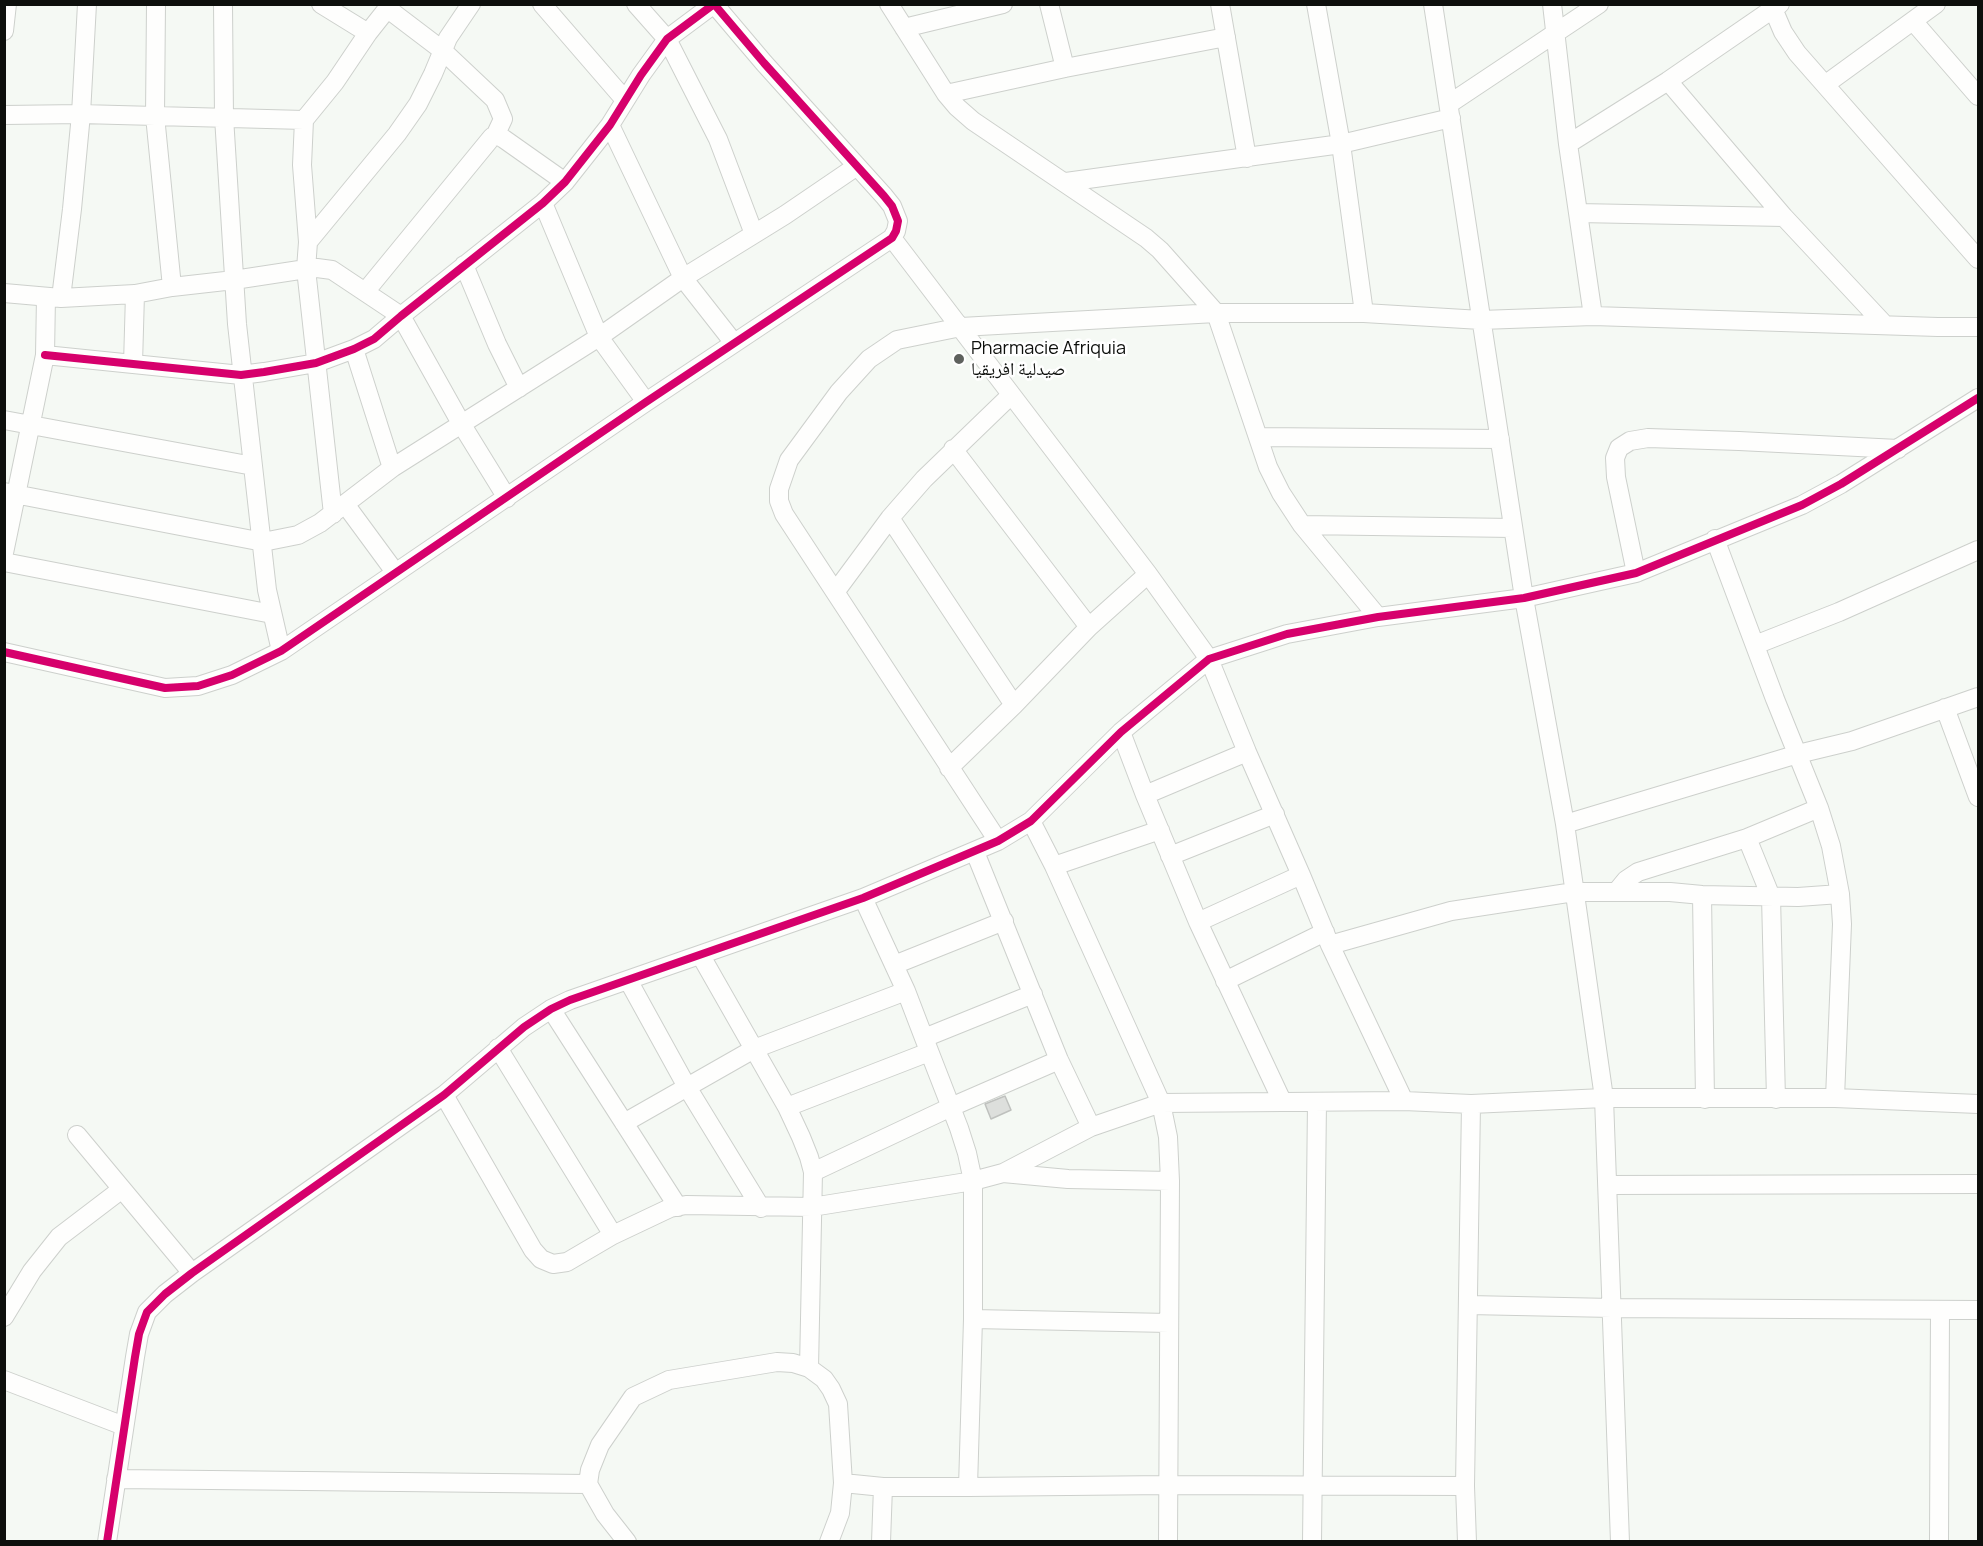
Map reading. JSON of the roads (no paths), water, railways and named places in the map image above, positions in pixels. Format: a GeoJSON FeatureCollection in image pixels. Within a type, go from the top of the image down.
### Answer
{"type":"FeatureCollection","features":[{"type":"Feature","properties":{"kind":"street"},"geometry":{"type":"LineString","coordinates":[[4,31],[7,4]]}},
{"type":"Feature","properties":{"kind":"street"},"geometry":{"type":"LineString","coordinates":[[4,553],[10,493],[32,424],[53,297],[72,209],[81,114],[87,4]]}},
{"type":"Feature","properties":{"kind":"street"},"geometry":{"type":"LineString","coordinates":[[156,4],[155,116],[172,287]]}},
{"type":"Feature","properties":{"kind":"street"},"geometry":{"type":"LineString","coordinates":[[223,4],[224,117],[241,375],[267,590],[281,651]]}},
{"type":"Feature","properties":{"kind":"street"},"geometry":{"type":"LineString","coordinates":[[321,4],[368,33]]}},
{"type":"Feature","properties":{"kind":"street"},"geometry":{"type":"LineString","coordinates":[[308,242],[397,134],[418,104],[448,38],[471,4]]}},
{"type":"Feature","properties":{"kind":"street"},"geometry":{"type":"LineString","coordinates":[[542,4],[625,100]]}},
{"type":"Feature","properties":{"kind":"street"},"geometry":{"type":"LineString","coordinates":[[636,4],[667,39],[718,139],[754,234]]}},
{"type":"Feature","properties":{"kind":"street"},"geometry":{"type":"LineString","coordinates":[[4,652],[148,685],[177,688],[217,682],[281,651],[646,402],[892,238],[898,226],[896,214],[884,196],[714,4],[667,39],[610,124],[565,182],[543,203],[374,339],[316,363],[241,375],[45,355]]}},
{"type":"Feature","properties":{"kind":"street"},"geometry":{"type":"LineString","coordinates":[[889,4],[946,94],[957,107],[1153,244],[1216,313],[1257,437],[1281,493],[1302,525],[1378,617]]}},
{"type":"Feature","properties":{"kind":"street"},"geometry":{"type":"LineString","coordinates":[[904,28],[1003,4]]}},
{"type":"Feature","properties":{"kind":"street"},"geometry":{"type":"LineString","coordinates":[[1048,4],[1065,68]]}},
{"type":"Feature","properties":{"kind":"street"},"geometry":{"type":"LineString","coordinates":[[1220,4],[1247,158]]}},
{"type":"Feature","properties":{"kind":"street"},"geometry":{"type":"LineString","coordinates":[[1316,4],[1341,144],[1364,313]]}},
{"type":"Feature","properties":{"kind":"street"},"geometry":{"type":"LineString","coordinates":[[1433,4],[1524,598],[1565,824],[1604,1098],[1620,1542]]}},
{"type":"Feature","properties":{"kind":"street"},"geometry":{"type":"LineString","coordinates":[[1552,4],[1568,144],[1593,316]]}},
{"type":"Feature","properties":{"kind":"street"},"geometry":{"type":"LineString","coordinates":[[1066,182],[1341,144],[1450,111],[1599,4]]}},
{"type":"Feature","properties":{"kind":"street"},"geometry":{"type":"LineString","coordinates":[[1826,84],[1936,4]]}},
{"type":"Feature","properties":{"kind":"street"},"geometry":{"type":"LineString","coordinates":[[1568,144],[1668,81],[1775,6],[1783,33],[1797,53],[1978,259]]}},
{"type":"Feature","properties":{"kind":"street"},"geometry":{"type":"LineString","coordinates":[[365,292],[489,140],[495,136],[503,119],[495,100],[442,50],[390,7],[304,120],[302,165],[308,242],[306,269],[316,363],[339,509],[395,572]]}},
{"type":"Feature","properties":{"kind":"street"},"geometry":{"type":"LineString","coordinates":[[1913,21],[1975,86]]}},
{"type":"Feature","properties":{"kind":"street"},"geometry":{"type":"LineString","coordinates":[[946,94],[1226,37]]}},
{"type":"Feature","properties":{"kind":"street"},"geometry":{"type":"LineString","coordinates":[[1668,81],[1784,217],[1884,324]]}},
{"type":"Feature","properties":{"kind":"street"},"geometry":{"type":"LineString","coordinates":[[4,116],[81,114],[304,120]]}},
{"type":"Feature","properties":{"kind":"street"},"geometry":{"type":"LineString","coordinates":[[610,124],[683,278],[734,343]]}},
{"type":"Feature","properties":{"kind":"street"},"geometry":{"type":"LineString","coordinates":[[495,136],[504,139],[565,182]]}},
{"type":"Feature","properties":{"kind":"street"},"geometry":{"type":"LineString","coordinates":[[10,493],[263,542],[298,536],[311,530],[392,468],[599,337],[683,278],[804,203],[857,166]]}},
{"type":"Feature","properties":{"kind":"street"},"geometry":{"type":"LineString","coordinates":[[543,203],[599,337],[646,402]]}},
{"type":"Feature","properties":{"kind":"street"},"geometry":{"type":"LineString","coordinates":[[1578,213],[1784,217]]}},
{"type":"Feature","properties":{"kind":"street"},"geometry":{"type":"LineString","coordinates":[[892,238],[1148,574],[1209,659],[1327,938],[1404,1101]]}},
{"type":"Feature","properties":{"kind":"street"},"geometry":{"type":"LineString","coordinates":[[464,265],[497,344],[519,388]]}},
{"type":"Feature","properties":{"kind":"street"},"geometry":{"type":"LineString","coordinates":[[4,293],[53,297],[135,294],[306,269],[332,270],[401,316],[462,425],[507,498]]}},
{"type":"Feature","properties":{"kind":"street"},"geometry":{"type":"LineString","coordinates":[[133,364],[135,294]]}},
{"type":"Feature","properties":{"kind":"street"},"geometry":{"type":"LineString","coordinates":[[999,841],[784,514],[779,501],[779,489],[789,460],[839,392],[869,359],[897,340],[961,327],[1216,313],[1364,313],[1481,320],[1593,316],[1978,327]]}},
{"type":"Feature","properties":{"kind":"street"},"geometry":{"type":"LineString","coordinates":[[354,349],[392,468]]}},
{"type":"Feature","properties":{"kind":"street"},"geometry":{"type":"LineString","coordinates":[[836,591],[890,518],[924,479],[1011,395]]}},
{"type":"Feature","properties":{"kind":"street"},"geometry":{"type":"LineString","coordinates":[[107,1542],[139,1334],[147,1312],[165,1294],[192,1273],[444,1095],[524,1027],[551,1009],[570,1000],[862,898],[999,841],[1031,821],[1121,732],[1209,659],[1287,634],[1378,617],[1524,598],[1636,573],[1802,505],[1842,484],[1978,398]]}},
{"type":"Feature","properties":{"kind":"street"},"geometry":{"type":"LineString","coordinates":[[4,420],[253,466]]}},
{"type":"Feature","properties":{"kind":"street"},"geometry":{"type":"LineString","coordinates":[[1257,437],[1500,439]]}},
{"type":"Feature","properties":{"kind":"street"},"geometry":{"type":"LineString","coordinates":[[1636,573],[1616,477],[1615,458],[1619,448],[1630,441],[1648,438],[1898,449]]}},
{"type":"Feature","properties":{"kind":"street"},"geometry":{"type":"LineString","coordinates":[[953,449],[1089,627]]}},
{"type":"Feature","properties":{"kind":"street"},"geometry":{"type":"LineString","coordinates":[[890,518],[1014,705]]}},
{"type":"Feature","properties":{"kind":"street"},"geometry":{"type":"LineString","coordinates":[[1302,525],[1513,528]]}},
{"type":"Feature","properties":{"kind":"street"},"geometry":{"type":"LineString","coordinates":[[1715,539],[1775,699],[1819,807],[1831,846],[1840,894],[1842,924],[1835,1098]]}},
{"type":"Feature","properties":{"kind":"street"},"geometry":{"type":"LineString","coordinates":[[1755,645],[1839,612],[1978,550]]}},
{"type":"Feature","properties":{"kind":"street"},"geometry":{"type":"LineString","coordinates":[[4,562],[272,614]]}},
{"type":"Feature","properties":{"kind":"street"},"geometry":{"type":"LineString","coordinates":[[949,768],[1089,627],[1148,574]]}},
{"type":"Feature","properties":{"kind":"street"},"geometry":{"type":"LineString","coordinates":[[1565,824],[1798,754],[1852,741],[1978,697]]}},
{"type":"Feature","properties":{"kind":"street"},"geometry":{"type":"LineString","coordinates":[[1945,708],[1978,797]]}},
{"type":"Feature","properties":{"kind":"street"},"geometry":{"type":"LineString","coordinates":[[1121,732],[1144,795],[1198,922],[1282,1101]]}},
{"type":"Feature","properties":{"kind":"street"},"geometry":{"type":"LineString","coordinates":[[1144,795],[1247,753]]}},
{"type":"Feature","properties":{"kind":"street"},"geometry":{"type":"LineString","coordinates":[[1617,891],[1626,880],[1638,872],[1747,838],[1819,807]]}},
{"type":"Feature","properties":{"kind":"street"},"geometry":{"type":"LineString","coordinates":[[1170,856],[1275,814]]}},
{"type":"Feature","properties":{"kind":"street"},"geometry":{"type":"LineString","coordinates":[[1031,821],[1054,866],[1161,1103],[1168,1137],[1170,1181],[1168,1542]]}},
{"type":"Feature","properties":{"kind":"street"},"geometry":{"type":"LineString","coordinates":[[1054,866],[1160,830]]}},
{"type":"Feature","properties":{"kind":"street"},"geometry":{"type":"LineString","coordinates":[[1747,838],[1771,897],[1776,1099]]}},
{"type":"Feature","properties":{"kind":"street"},"geometry":{"type":"LineString","coordinates":[[975,852],[1059,1060],[1091,1127]]}},
{"type":"Feature","properties":{"kind":"street"},"geometry":{"type":"LineString","coordinates":[[1198,922],[1301,875]]}},
{"type":"Feature","properties":{"kind":"street"},"geometry":{"type":"LineString","coordinates":[[1225,981],[1327,938],[1451,911],[1574,892],[1670,892],[1771,897],[1840,894]]}},
{"type":"Feature","properties":{"kind":"street"},"geometry":{"type":"LineString","coordinates":[[1702,895],[1705,1099]]}},
{"type":"Feature","properties":{"kind":"street"},"geometry":{"type":"LineString","coordinates":[[862,898],[906,991],[968,1153],[973,1181],[973,1319],[968,1487]]}},
{"type":"Feature","properties":{"kind":"street"},"geometry":{"type":"LineString","coordinates":[[894,965],[1004,921]]}},
{"type":"Feature","properties":{"kind":"street"},"geometry":{"type":"LineString","coordinates":[[701,956],[787,1107],[801,1137],[813,1172],[809,1368]]}},
{"type":"Feature","properties":{"kind":"street"},"geometry":{"type":"LineString","coordinates":[[628,980],[687,1087],[761,1208]]}},
{"type":"Feature","properties":{"kind":"street"},"geometry":{"type":"LineString","coordinates":[[624,1122],[754,1049],[906,991]]}},
{"type":"Feature","properties":{"kind":"street"},"geometry":{"type":"LineString","coordinates":[[787,1107],[927,1045],[1033,994]]}},
{"type":"Feature","properties":{"kind":"street"},"geometry":{"type":"LineString","coordinates":[[551,1009],[678,1207]]}},
{"type":"Feature","properties":{"kind":"street"},"geometry":{"type":"LineString","coordinates":[[498,1048],[613,1235]]}},
{"type":"Feature","properties":{"kind":"street"},"geometry":{"type":"LineString","coordinates":[[813,1172],[951,1107],[1059,1060]]}},
{"type":"Feature","properties":{"kind":"street"},"geometry":{"type":"LineString","coordinates":[[444,1095],[533,1250],[541,1259],[553,1264],[567,1262],[613,1235],[670,1208],[686,1205],[761,1208],[812,1207],[973,1181],[1004,1173],[1091,1127],[1161,1103],[1404,1101],[1472,1104],[1604,1098],[1835,1098],[1978,1104]]}},
{"type":"Feature","properties":{"kind":"street"},"geometry":{"type":"LineString","coordinates":[[1312,1542],[1317,1102]]}},
{"type":"Feature","properties":{"kind":"street"},"geometry":{"type":"LineString","coordinates":[[1467,1542],[1465,1486],[1472,1104]]}},
{"type":"Feature","properties":{"kind":"street"},"geometry":{"type":"LineString","coordinates":[[78,1135],[192,1273]]}},
{"type":"Feature","properties":{"kind":"street"},"geometry":{"type":"LineString","coordinates":[[1004,1173],[1068,1179],[1170,1181]]}},
{"type":"Feature","properties":{"kind":"street"},"geometry":{"type":"LineString","coordinates":[[1608,1185],[1978,1184]]}},
{"type":"Feature","properties":{"kind":"street"},"geometry":{"type":"LineString","coordinates":[[4,1317],[32,1271],[59,1237],[122,1189]]}},
{"type":"Feature","properties":{"kind":"street"},"geometry":{"type":"LineString","coordinates":[[1469,1305],[1978,1310]]}},
{"type":"Feature","properties":{"kind":"street"},"geometry":{"type":"LineString","coordinates":[[1939,1542],[1940,1310]]}},
{"type":"Feature","properties":{"kind":"street"},"geometry":{"type":"LineString","coordinates":[[973,1319],[1169,1323]]}},
{"type":"Feature","properties":{"kind":"street"},"geometry":{"type":"LineString","coordinates":[[627,1542],[605,1514],[588,1484],[590,1470],[600,1444],[633,1398],[669,1380],[777,1362],[793,1363],[809,1368],[824,1379],[838,1404],[843,1483],[840,1513],[829,1542]]}},
{"type":"Feature","properties":{"kind":"street"},"geometry":{"type":"LineString","coordinates":[[4,1380],[124,1426]]}},
{"type":"Feature","properties":{"kind":"street"},"geometry":{"type":"LineString","coordinates":[[116,1479],[588,1484]]}},
{"type":"Feature","properties":{"kind":"street"},"geometry":{"type":"LineString","coordinates":[[843,1483],[883,1487],[1465,1486]]}},
{"type":"Feature","properties":{"kind":"street"},"geometry":{"type":"LineString","coordinates":[[881,1542],[883,1487]]}},
{"type":"Feature","properties":{"kind":"place","name":"Pharmacie Afriquia صيدلية افريقيا"},"geometry":{"type":"Point","coordinates":[959,359]}}]}
